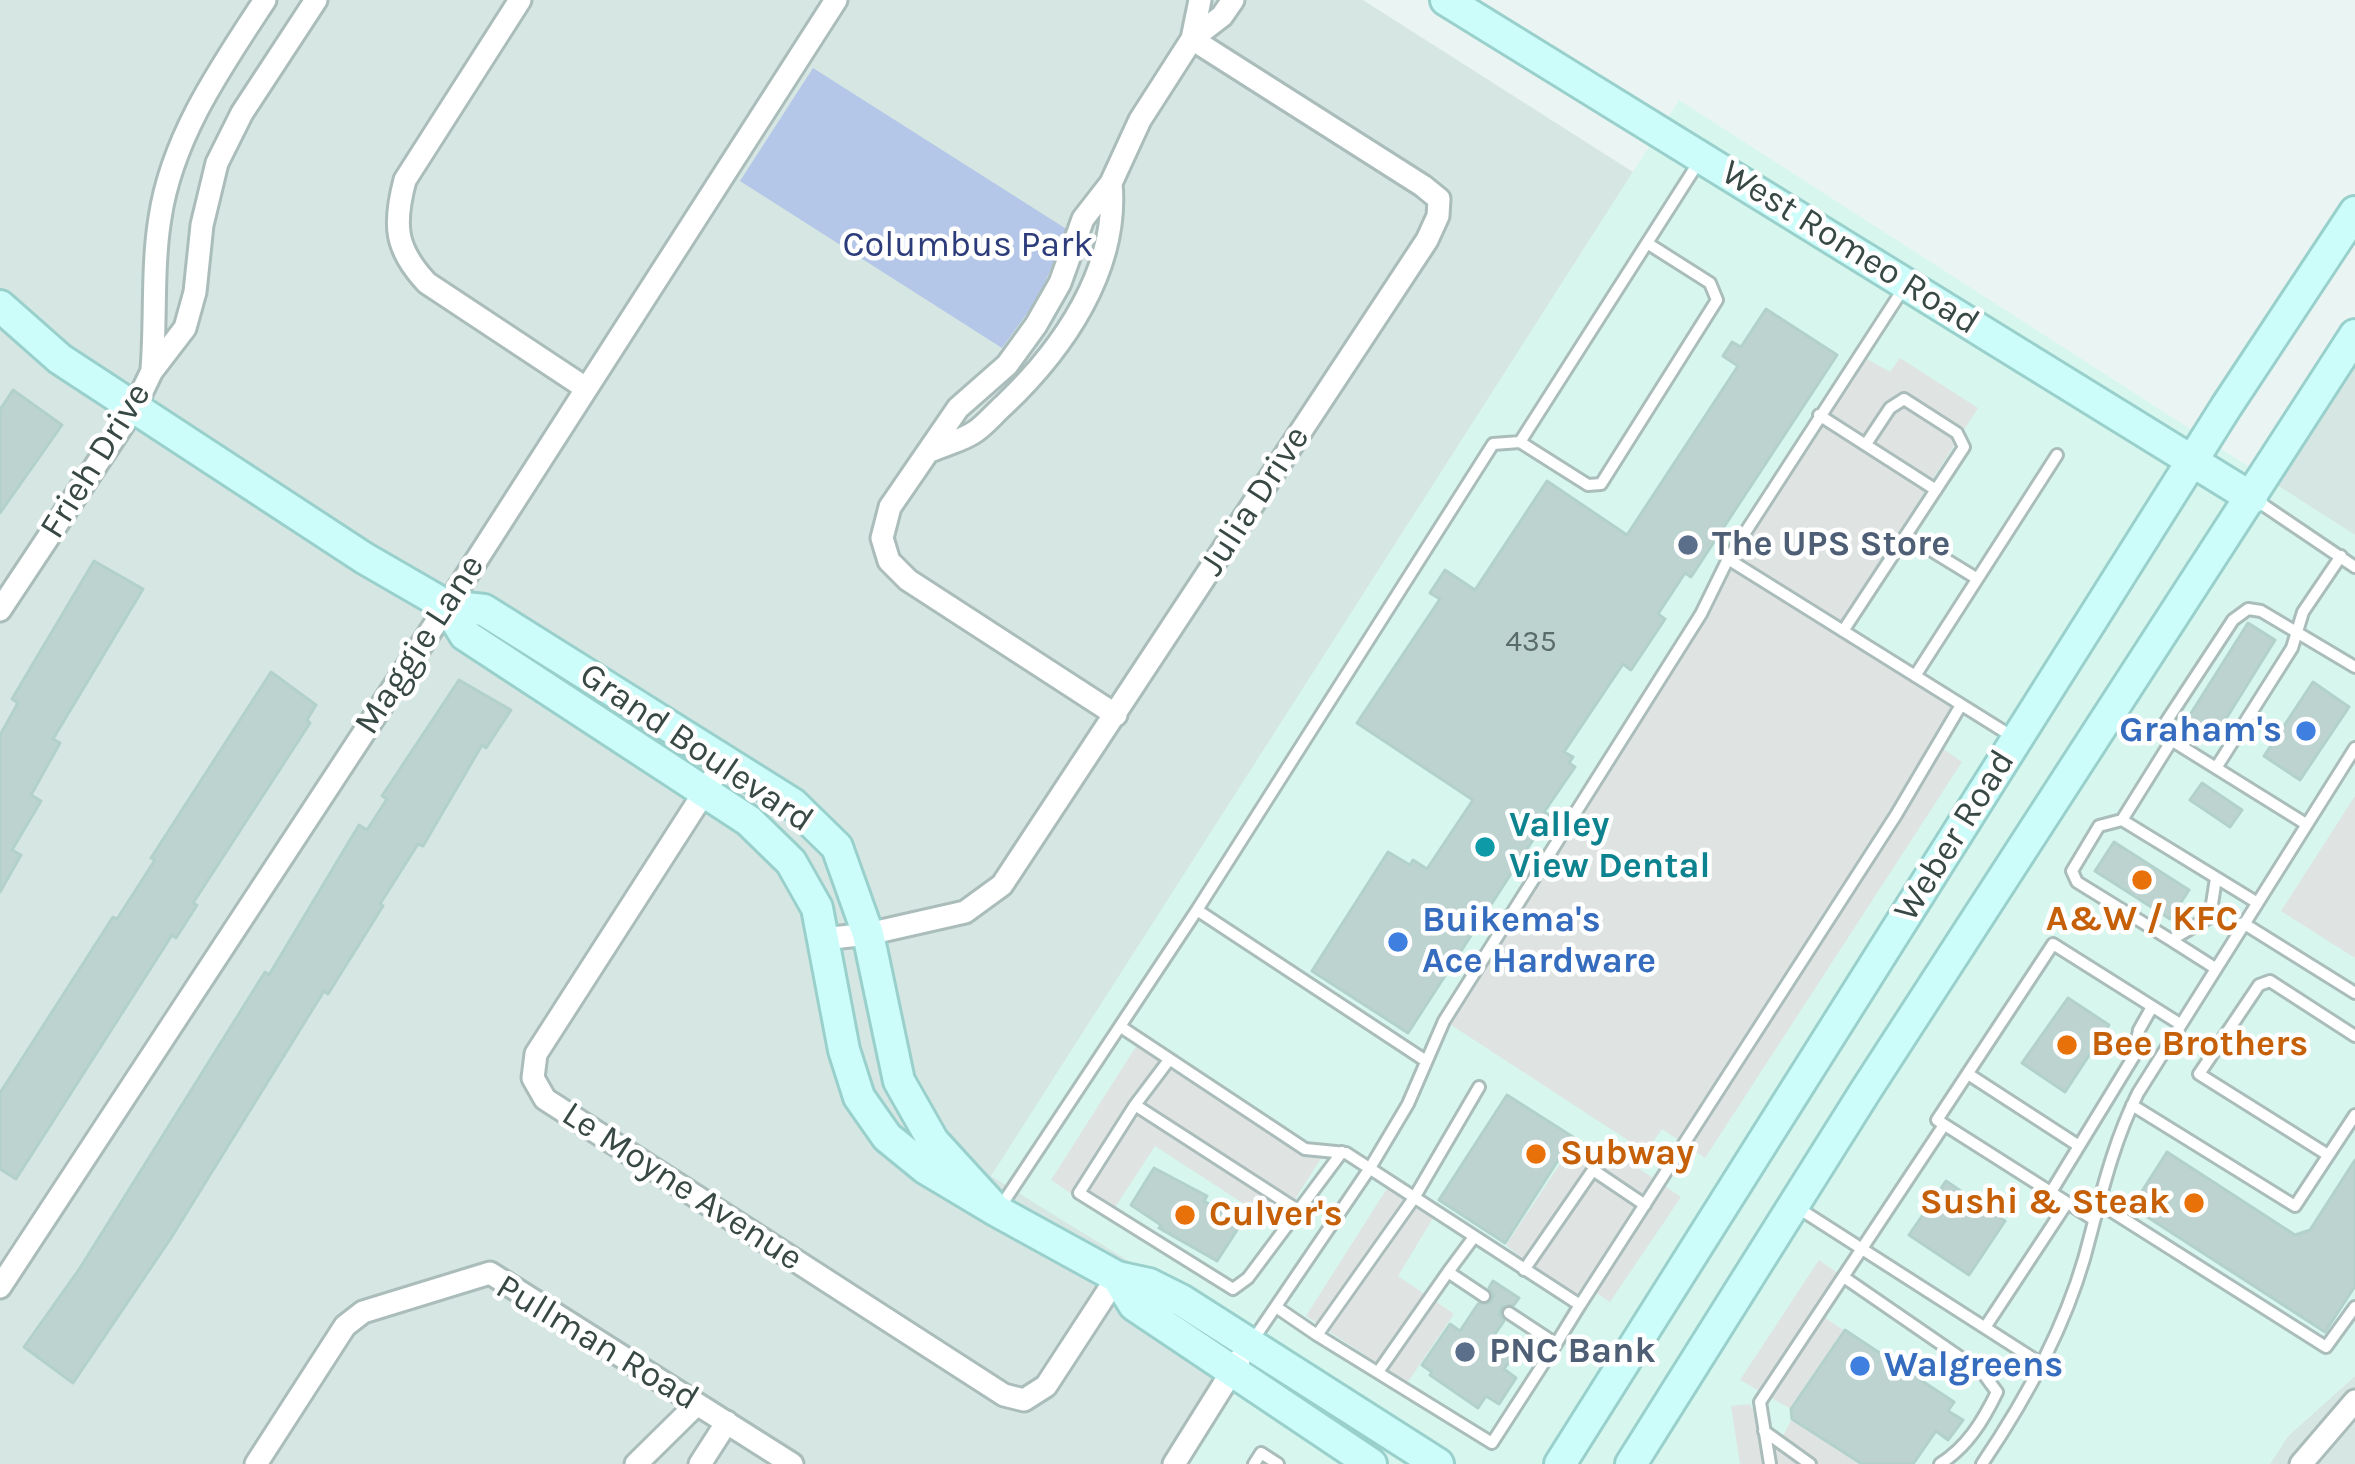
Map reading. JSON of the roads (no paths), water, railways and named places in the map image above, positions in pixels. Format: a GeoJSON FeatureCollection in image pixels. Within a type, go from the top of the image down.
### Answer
{"type":"FeatureCollection","features":[{"type":"Feature","properties":{"kind":"main road","name":"West Romeo Road"},"geometry":{"type":"LineString","coordinates":[[1446,0],[2252,498]]}},
{"type":"Feature","properties":{"kind":"main road","name":"Weber Road"},"geometry":{"type":"LineString","coordinates":[[1560,1464],[2192,460],[2355,212]]}},
{"type":"Feature","properties":{"kind":"main road","name":"Grand Boulevard"},"geometry":{"type":"LineString","coordinates":[[0,307],[60,358],[364,558],[447,606],[484,610],[793,804],[837,847],[868,934],[899,1081],[933,1142],[997,1211]]}},
{"type":"Feature","properties":{"kind":"main road","name":"Weber Road"},"geometry":{"type":"LineString","coordinates":[[1631,1464],[2355,335]]}},
{"type":"Feature","properties":{"kind":"main road","name":"Grand Boulevard"},"geometry":{"type":"LineString","coordinates":[[447,606],[465,635],[749,821],[791,862],[817,908],[844,1050],[859,1097],[887,1137],[925,1168],[997,1211],[1117,1277],[1149,1284],[1438,1464]]}},
{"type":"Feature","properties":{"kind":"main road","name":"Grand Boulevard"},"geometry":{"type":"LineString","coordinates":[[1117,1277],[1134,1305],[1371,1464]]}},
{"type":"Feature","properties":{"kind":"street","name":"Frieh Drive"},"geometry":{"type":"LineString","coordinates":[[152,371],[160,218],[177,154],[208,87],[266,0]]}},
{"type":"Feature","properties":{"kind":"street","name":"Frieh Drive"},"geometry":{"type":"LineString","coordinates":[[0,610],[134,408],[152,371],[185,328],[217,163],[242,113],[316,0]]}},
{"type":"Feature","properties":{"kind":"street"},"geometry":{"type":"LineString","coordinates":[[520,0],[405,180],[396,213],[399,236],[407,262],[427,284],[584,387]]}},
{"type":"Feature","properties":{"kind":"street","name":"Maggie Lane"},"geometry":{"type":"LineString","coordinates":[[0,1287],[447,606],[836,0]]}},
{"type":"Feature","properties":{"kind":"street"},"geometry":{"type":"LineString","coordinates":[[1192,39],[1200,0]]}},
{"type":"Feature","properties":{"kind":"street"},"geometry":{"type":"LineString","coordinates":[[1116,715],[908,580],[889,561],[881,538],[890,507],[930,451],[976,432],[1064,340],[1092,285],[1114,216],[1111,183],[1141,120],[1192,39],[1222,16],[1232,0]]}},
{"type":"Feature","properties":{"kind":"street","name":"Julia Drive"},"geometry":{"type":"LineString","coordinates":[[823,939],[965,912],[1002,885],[1427,240],[1438,216],[1439,199],[1423,186],[1192,39]]}},
{"type":"Feature","properties":{"kind":"street","name":"Le Moyne Avenue"},"geometry":{"type":"LineString","coordinates":[[725,760],[536,1054],[533,1078],[545,1099],[1004,1395],[1024,1400],[1046,1386],[1117,1277]]}},
{"type":"Feature","properties":{"kind":"street","name":"Pullman Road"},"geometry":{"type":"LineString","coordinates":[[256,1464],[345,1326],[363,1312],[490,1273],[792,1464]]}},
{"type":"Feature","properties":{"kind":"street"},"geometry":{"type":"LineString","coordinates":[[1174,1464],[1250,1345]]}},
{"type":"Feature","properties":{"kind":"street"},"geometry":{"type":"LineString","coordinates":[[2301,1464],[2355,1401]]}},
{"type":"Feature","properties":{"kind":"street"},"geometry":{"type":"LineString","coordinates":[[637,1464],[697,1404]]}},
{"type":"Feature","properties":{"kind":"street"},"geometry":{"type":"LineString","coordinates":[[700,1464],[727,1422]]}},
{"type":"Feature","properties":{"kind":"lane"},"geometry":{"type":"LineString","coordinates":[[1520,442],[1702,157]]}},
{"type":"Feature","properties":{"kind":"lane"},"geometry":{"type":"LineString","coordinates":[[997,1211],[1197,910],[1493,444],[1520,442],[1588,485],[1601,484],[1718,300],[1710,283],[1647,243]]}},
{"type":"Feature","properties":{"kind":"lane"},"geometry":{"type":"LineString","coordinates":[[1250,1345],[1370,1168],[1408,1104],[1444,1022],[1701,614],[1727,560],[1907,284]]}},
{"type":"Feature","properties":{"kind":"lane"},"geometry":{"type":"LineString","coordinates":[[1843,632],[1964,447],[1957,433],[1904,399],[1890,408],[1865,444]]}},
{"type":"Feature","properties":{"kind":"lane"},"geometry":{"type":"LineString","coordinates":[[1820,415],[1936,490]]}},
{"type":"Feature","properties":{"kind":"lane"},"geometry":{"type":"LineString","coordinates":[[1915,676],[2057,455]]}},
{"type":"Feature","properties":{"kind":"lane"},"geometry":{"type":"LineString","coordinates":[[2252,498],[2355,567]]}},
{"type":"Feature","properties":{"kind":"lane"},"geometry":{"type":"LineString","coordinates":[[1906,535],[1976,578]]}},
{"type":"Feature","properties":{"kind":"lane"},"geometry":{"type":"LineString","coordinates":[[2216,768],[2292,648],[2303,612],[2341,556]]}},
{"type":"Feature","properties":{"kind":"lane"},"geometry":{"type":"LineString","coordinates":[[1727,560],[2016,739]]}},
{"type":"Feature","properties":{"kind":"lane"},"geometry":{"type":"LineString","coordinates":[[2306,824],[2163,735],[2164,725],[2233,620],[2248,609],[2261,611],[2355,667]]}},
{"type":"Feature","properties":{"kind":"lane"},"geometry":{"type":"LineString","coordinates":[[1276,1307],[1492,1443],[1896,815],[1961,705]]}},
{"type":"Feature","properties":{"kind":"lane"},"geometry":{"type":"LineString","coordinates":[[2172,740],[2122,820],[2098,826],[2072,871],[2077,882],[2216,968]]}},
{"type":"Feature","properties":{"kind":"lane"},"geometry":{"type":"LineString","coordinates":[[1982,1464],[2017,1412],[2066,1307],[2116,1138],[2132,1105],[2355,748]]}},
{"type":"Feature","properties":{"kind":"lane"},"geometry":{"type":"LineString","coordinates":[[2122,820],[2256,902]]}},
{"type":"Feature","properties":{"kind":"lane"},"geometry":{"type":"LineString","coordinates":[[2171,940],[2210,917],[2216,878]]}},
{"type":"Feature","properties":{"kind":"lane"},"geometry":{"type":"LineString","coordinates":[[1197,910],[1426,1061]]}},
{"type":"Feature","properties":{"kind":"lane"},"geometry":{"type":"LineString","coordinates":[[2243,923],[2355,993]]}},
{"type":"Feature","properties":{"kind":"lane"},"geometry":{"type":"LineString","coordinates":[[2093,1219],[1937,1120],[2053,944],[2180,1024]]}},
{"type":"Feature","properties":{"kind":"lane"},"geometry":{"type":"LineString","coordinates":[[2329,1155],[2198,1074],[2259,985],[2270,981],[2355,1036]]}},
{"type":"Feature","properties":{"kind":"lane"},"geometry":{"type":"LineString","coordinates":[[2050,1192],[2134,1056],[2139,1030],[2152,1007]]}},
{"type":"Feature","properties":{"kind":"lane"},"geometry":{"type":"LineString","coordinates":[[1121,1027],[1305,1150],[1342,1153],[1370,1168],[1580,1305]]}},
{"type":"Feature","properties":{"kind":"lane"},"geometry":{"type":"LineString","coordinates":[[1169,1060],[1078,1193],[1233,1289],[1248,1278],[1342,1153]]}},
{"type":"Feature","properties":{"kind":"lane"},"geometry":{"type":"LineString","coordinates":[[1968,1074],[2079,1146]]}},
{"type":"Feature","properties":{"kind":"lane"},"geometry":{"type":"LineString","coordinates":[[1317,1335],[1414,1198],[1479,1087]]}},
{"type":"Feature","properties":{"kind":"lane"},"geometry":{"type":"LineString","coordinates":[[1135,1105],[1296,1209]]}},
{"type":"Feature","properties":{"kind":"lane"},"geometry":{"type":"LineString","coordinates":[[2132,1105],[2295,1206],[2355,1115]]}},
{"type":"Feature","properties":{"kind":"lane"},"geometry":{"type":"LineString","coordinates":[[1770,1464],[1760,1402],[1944,1125]]}},
{"type":"Feature","properties":{"kind":"lane"},"geometry":{"type":"LineString","coordinates":[[1524,1270],[1593,1169],[1646,1205]]}},
{"type":"Feature","properties":{"kind":"lane"},"geometry":{"type":"LineString","coordinates":[[2098,1202],[2326,1347],[2355,1307]]}},
{"type":"Feature","properties":{"kind":"lane"},"geometry":{"type":"LineString","coordinates":[[1986,1326],[2067,1203]]}},
{"type":"Feature","properties":{"kind":"lane"},"geometry":{"type":"LineString","coordinates":[[1794,1205],[2040,1363]]}},
{"type":"Feature","properties":{"kind":"lane"},"geometry":{"type":"LineString","coordinates":[[1378,1372],[1474,1238]]}},
{"type":"Feature","properties":{"kind":"lane"},"geometry":{"type":"LineString","coordinates":[[1448,1272],[1484,1296]]}},
{"type":"Feature","properties":{"kind":"lane"},"geometry":{"type":"LineString","coordinates":[[1845,1278],[1983,1373],[1996,1392],[1986,1416],[1958,1452],[1940,1464]]}},
{"type":"Feature","properties":{"kind":"lane"},"geometry":{"type":"LineString","coordinates":[[1509,1313],[1556,1344]]}},
{"type":"Feature","properties":{"kind":"lane"},"geometry":{"type":"LineString","coordinates":[[1764,1431],[1810,1464]]}},
{"type":"Feature","properties":{"kind":"lane"},"geometry":{"type":"LineString","coordinates":[[1254,1464],[1261,1453],[1278,1464]]}},
{"type":"Feature","properties":{"kind":"place","name":"The UPS Store"},"geometry":{"type":"Point","coordinates":[1688,545]}},
{"type":"Feature","properties":{"kind":"place","name":"Graham's"},"geometry":{"type":"Point","coordinates":[2306,731]}},
{"type":"Feature","properties":{"kind":"place","name":"Valley View Dental"},"geometry":{"type":"Point","coordinates":[1485,847]}},
{"type":"Feature","properties":{"kind":"place","name":"A&W / KFC"},"geometry":{"type":"Point","coordinates":[2142,880]}},
{"type":"Feature","properties":{"kind":"place","name":"Buikema's Ace Hardware"},"geometry":{"type":"Point","coordinates":[1398,942]}},
{"type":"Feature","properties":{"kind":"place","name":"Bee Brothers"},"geometry":{"type":"Point","coordinates":[2067,1045]}},
{"type":"Feature","properties":{"kind":"place","name":"Subway"},"geometry":{"type":"Point","coordinates":[1536,1154]}},
{"type":"Feature","properties":{"kind":"place","name":"Sushi & Steak"},"geometry":{"type":"Point","coordinates":[2194,1203]}},
{"type":"Feature","properties":{"kind":"place","name":"Culver's"},"geometry":{"type":"Point","coordinates":[1185,1215]}},
{"type":"Feature","properties":{"kind":"place","name":"PNC Bank"},"geometry":{"type":"Point","coordinates":[1465,1352]}},
{"type":"Feature","properties":{"kind":"place","name":"Walgreens"},"geometry":{"type":"Point","coordinates":[1860,1366]}},
{"type":"Feature","properties":{"kind":"park label","name":"Columbus Park"},"geometry":{"type":"Point","coordinates":[968,246]}}]}
